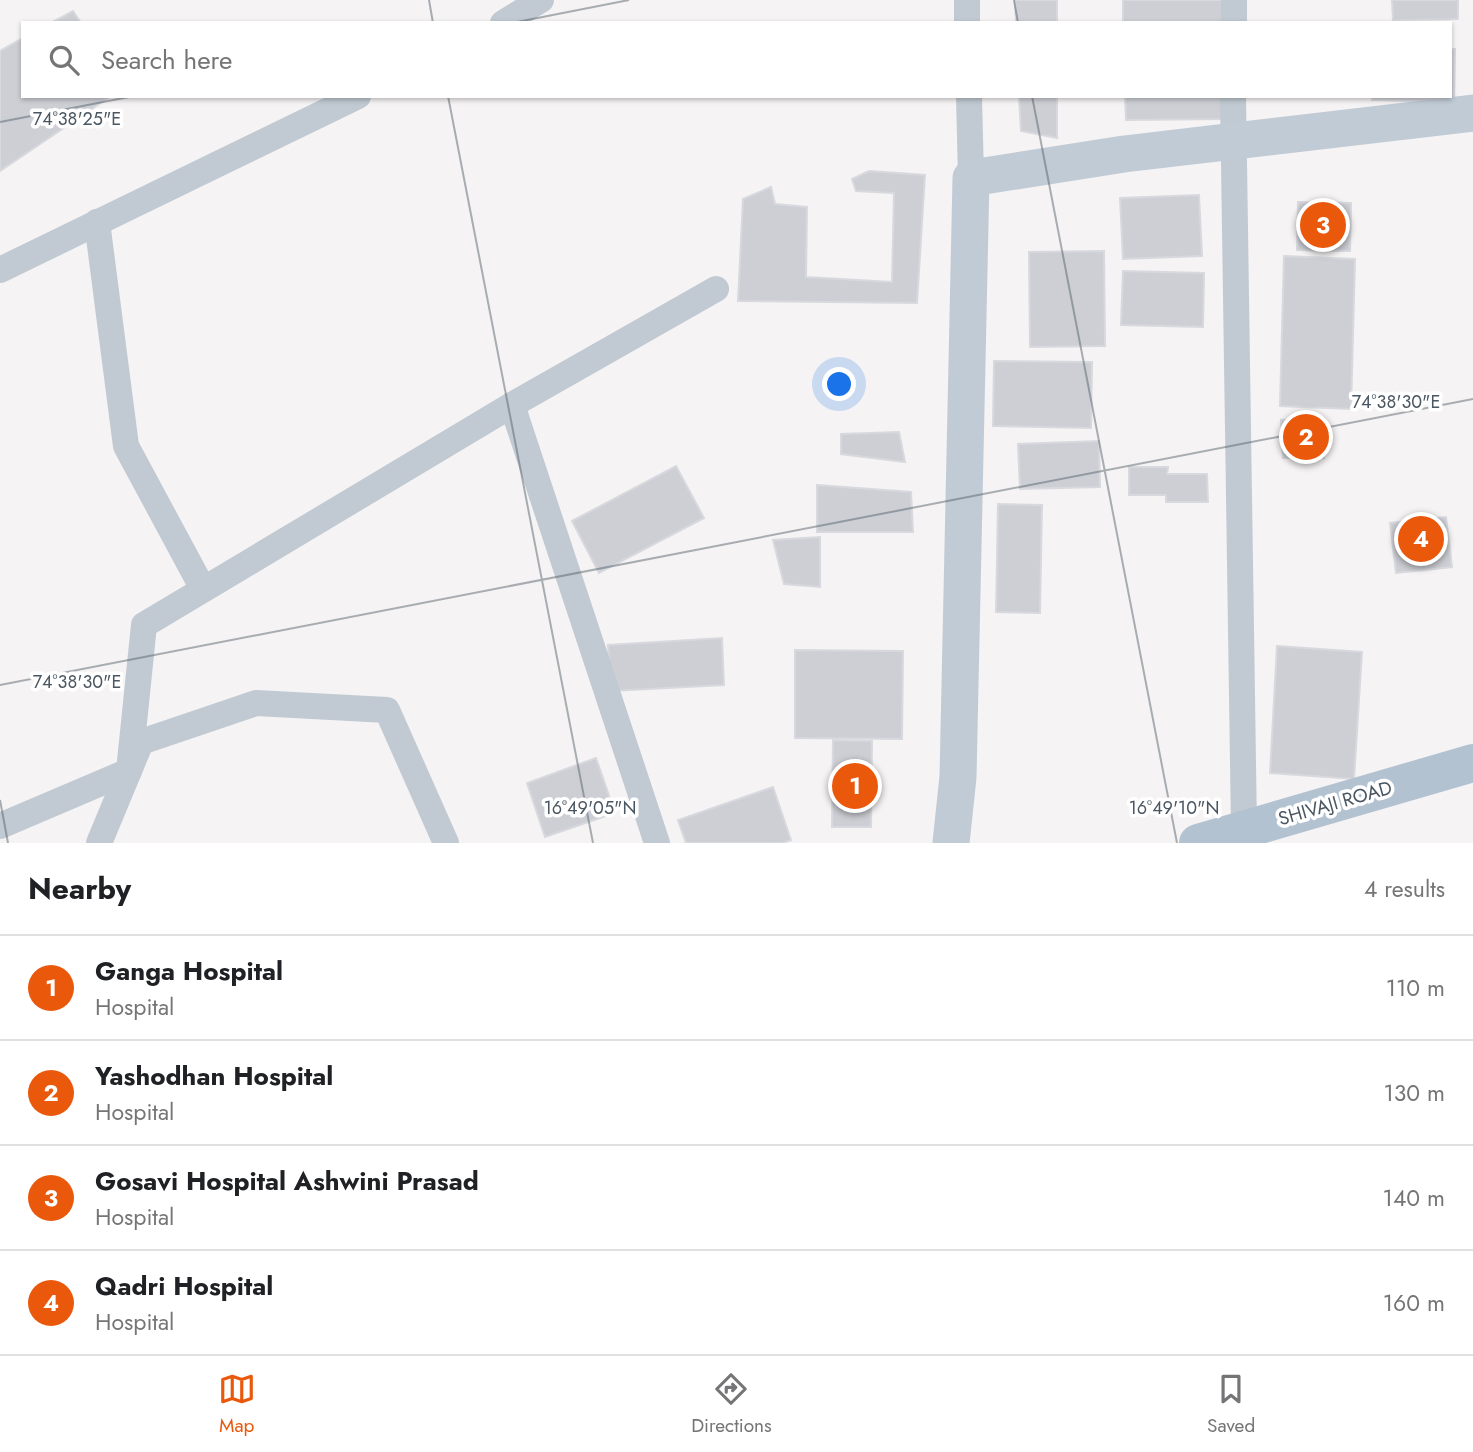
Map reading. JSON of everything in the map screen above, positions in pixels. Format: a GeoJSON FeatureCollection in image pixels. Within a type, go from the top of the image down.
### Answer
{"type":"FeatureCollection","features":[{"type":"Feature","properties":{"kind":"main road"},"geometry":{"type":"LineString","coordinates":[[951,843],[958,777],[971,178],[1124,154],[1473,113]]}},
{"type":"Feature","properties":{"kind":"main road","name":"SHIVAJI ROAD"},"geometry":{"type":"LineString","coordinates":[[1198,843],[1473,763]]}},
{"type":"Feature","properties":{"kind":"street"},"geometry":{"type":"LineString","coordinates":[[506,21],[541,0]]}},
{"type":"Feature","properties":{"kind":"street"},"geometry":{"type":"LineString","coordinates":[[967,0],[967,21]]}},
{"type":"Feature","properties":{"kind":"street"},"geometry":{"type":"LineString","coordinates":[[1234,0],[1234,21]]}},
{"type":"Feature","properties":{"kind":"street"},"geometry":{"type":"LineString","coordinates":[[0,270],[354,98]]}},
{"type":"Feature","properties":{"kind":"street"},"geometry":{"type":"LineString","coordinates":[[969,98],[971,178]]}},
{"type":"Feature","properties":{"kind":"street"},"geometry":{"type":"LineString","coordinates":[[1233,98],[1244,829]]}},
{"type":"Feature","properties":{"kind":"street"},"geometry":{"type":"LineString","coordinates":[[97,222],[126,446],[203,589]]}},
{"type":"Feature","properties":{"kind":"street"},"geometry":{"type":"LineString","coordinates":[[129,771],[144,625],[512,405],[716,289]]}},
{"type":"Feature","properties":{"kind":"street"},"geometry":{"type":"LineString","coordinates":[[512,405],[657,843]]}},
{"type":"Feature","properties":{"kind":"street"},"geometry":{"type":"LineString","coordinates":[[99,843],[141,741],[256,703],[387,710],[446,843]]}},
{"type":"Feature","properties":{"kind":"street"},"geometry":{"type":"LineString","coordinates":[[0,826],[129,771]]}},
{"type":"Feature","properties":{"kind":"building"},"geometry":{"type":"Polygon","coordinates":[[[1015,0],[1057,0],[1057,21],[1016,21],[1015,0]]]}},
{"type":"Feature","properties":{"kind":"building"},"geometry":{"type":"Polygon","coordinates":[[[1123,0],[1223,0],[1223,21],[1123,21],[1123,0]]]}},
{"type":"Feature","properties":{"kind":"building"},"geometry":{"type":"Polygon","coordinates":[[[1392,0],[1458,0],[1458,19],[1393,20],[1392,0]]]}},
{"type":"Feature","properties":{"kind":"building"},"geometry":{"type":"Polygon","coordinates":[[[73,11],[80,21],[55,21],[73,11]]]}},
{"type":"Feature","properties":{"kind":"building"},"geometry":{"type":"Polygon","coordinates":[[[21,39],[21,98],[108,98],[0,171],[0,51],[21,39]]]}},
{"type":"Feature","properties":{"kind":"building"},"geometry":{"type":"Polygon","coordinates":[[[1452,49],[1455,49],[1454,102],[1372,100],[1452,98],[1452,49]]]}},
{"type":"Feature","properties":{"kind":"building"},"geometry":{"type":"Polygon","coordinates":[[[1019,98],[1057,98],[1057,138],[1021,131],[1019,98]]]}},
{"type":"Feature","properties":{"kind":"building"},"geometry":{"type":"Polygon","coordinates":[[[1125,98],[1225,98],[1225,119],[1126,120],[1125,98]]]}},
{"type":"Feature","properties":{"kind":"building"},"geometry":{"type":"Polygon","coordinates":[[[869,171],[925,175],[917,303],[738,301],[743,199],[771,187],[775,204],[807,207],[806,277],[892,282],[894,193],[856,191],[852,179],[869,171]]]}},
{"type":"Feature","properties":{"kind":"building"},"geometry":{"type":"Polygon","coordinates":[[[1199,195],[1202,256],[1123,259],[1120,198],[1199,195]]]}},
{"type":"Feature","properties":{"kind":"building"},"geometry":{"type":"Polygon","coordinates":[[[1298,202],[1351,203],[1350,251],[1297,250],[1298,202]]]}},
{"type":"Feature","properties":{"kind":"building"},"geometry":{"type":"Polygon","coordinates":[[[1104,251],[1105,346],[1030,347],[1029,252],[1104,251]]]}},
{"type":"Feature","properties":{"kind":"building"},"geometry":{"type":"Polygon","coordinates":[[[1284,256],[1355,259],[1351,409],[1280,406],[1284,256]]]}},
{"type":"Feature","properties":{"kind":"building"},"geometry":{"type":"Polygon","coordinates":[[[1123,271],[1204,273],[1203,327],[1121,325],[1123,271]]]}},
{"type":"Feature","properties":{"kind":"building"},"geometry":{"type":"Polygon","coordinates":[[[994,361],[1092,362],[1091,428],[993,426],[994,361]]]}},
{"type":"Feature","properties":{"kind":"building"},"geometry":{"type":"Polygon","coordinates":[[[1324,418],[1324,458],[1283,458],[1281,420],[1324,418]]]}},
{"type":"Feature","properties":{"kind":"building"},"geometry":{"type":"Polygon","coordinates":[[[899,432],[905,462],[841,454],[841,434],[899,432]]]}},
{"type":"Feature","properties":{"kind":"building"},"geometry":{"type":"Polygon","coordinates":[[[1099,441],[1100,487],[1020,489],[1018,444],[1099,441]]]}},
{"type":"Feature","properties":{"kind":"building"},"geometry":{"type":"Polygon","coordinates":[[[676,466],[704,518],[599,573],[572,521],[676,466]]]}},
{"type":"Feature","properties":{"kind":"building"},"geometry":{"type":"Polygon","coordinates":[[[1129,467],[1168,467],[1167,474],[1207,474],[1208,502],[1166,502],[1166,495],[1129,495],[1129,467]]]}},
{"type":"Feature","properties":{"kind":"building"},"geometry":{"type":"Polygon","coordinates":[[[817,485],[911,492],[913,532],[817,532],[817,485]]]}},
{"type":"Feature","properties":{"kind":"building"},"geometry":{"type":"Polygon","coordinates":[[[998,504],[1042,505],[1040,613],[996,612],[998,504]]]}},
{"type":"Feature","properties":{"kind":"building"},"geometry":{"type":"Polygon","coordinates":[[[1446,517],[1452,567],[1396,573],[1390,523],[1446,517]]]}},
{"type":"Feature","properties":{"kind":"building"},"geometry":{"type":"Polygon","coordinates":[[[820,537],[820,587],[784,584],[773,540],[820,537]]]}},
{"type":"Feature","properties":{"kind":"building"},"geometry":{"type":"Polygon","coordinates":[[[722,638],[724,685],[611,691],[608,645],[722,638]]]}},
{"type":"Feature","properties":{"kind":"building"},"geometry":{"type":"Polygon","coordinates":[[[1277,646],[1362,652],[1354,779],[1270,773],[1277,646]]]}},
{"type":"Feature","properties":{"kind":"building"},"geometry":{"type":"Polygon","coordinates":[[[795,650],[903,651],[902,739],[795,738],[795,650]]]}},
{"type":"Feature","properties":{"kind":"building"},"geometry":{"type":"Polygon","coordinates":[[[833,740],[872,741],[871,827],[832,827],[833,740]]]}},
{"type":"Feature","properties":{"kind":"building"},"geometry":{"type":"Polygon","coordinates":[[[596,758],[615,813],[545,837],[527,783],[596,758]]]}},
{"type":"Feature","properties":{"kind":"building"},"geometry":{"type":"Polygon","coordinates":[[[773,787],[791,840],[782,843],[686,843],[678,820],[773,787]]]}},
{"type":"Feature","properties":{"kind":"place","name":"Gosavi Hospital Ashwini Prasad"},"geometry":{"type":"Point","coordinates":[1323,225]}},
{"type":"Feature","properties":{"kind":"place","name":"Yashodhan Hospital"},"geometry":{"type":"Point","coordinates":[1306,437]}},
{"type":"Feature","properties":{"kind":"place","name":"Qadri Hospital"},"geometry":{"type":"Point","coordinates":[1421,539]}},
{"type":"Feature","properties":{"kind":"place","name":"Ganga Hospital"},"geometry":{"type":"Point","coordinates":[855,786]}}]}
